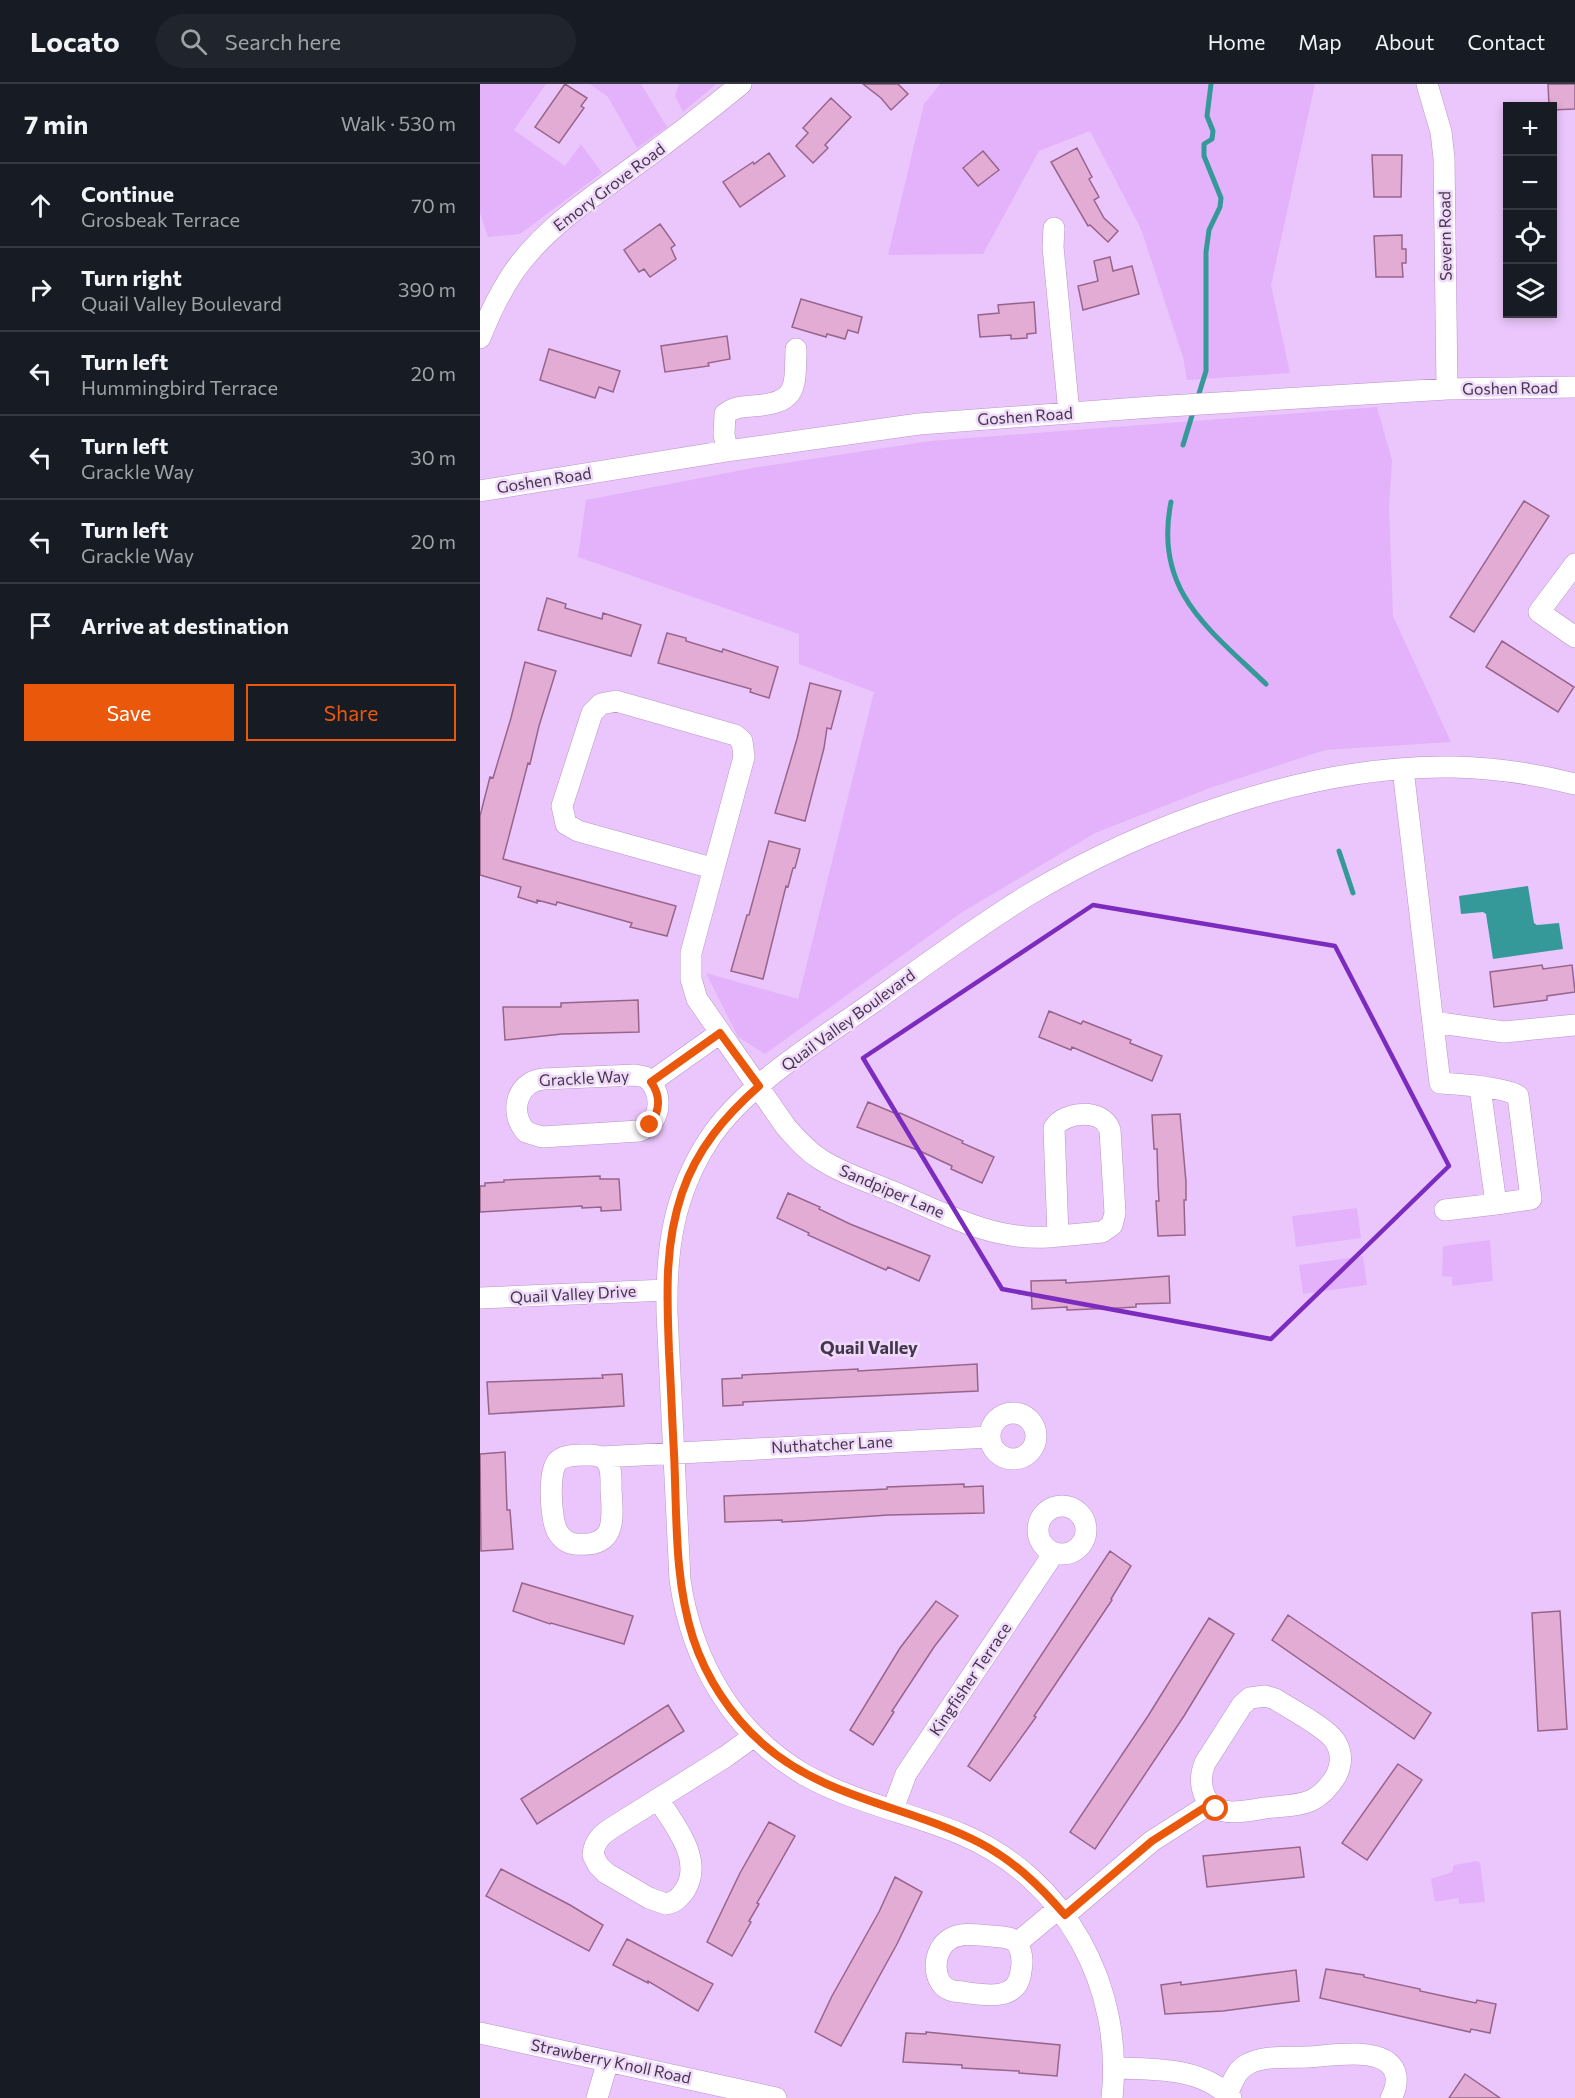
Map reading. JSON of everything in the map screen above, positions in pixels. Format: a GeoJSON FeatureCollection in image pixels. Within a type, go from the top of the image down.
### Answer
{"type":"FeatureCollection","features":[{"type":"Feature","properties":{"kind":"street","name":"Emory Grove Road"},"geometry":{"type":"LineString","coordinates":[[480,338],[486,302],[549,232],[585,201],[693,123],[741,84]]}},
{"type":"Feature","properties":{"kind":"street","name":"Severn Road"},"geometry":{"type":"LineString","coordinates":[[1427,84],[1441,132],[1444,158],[1447,389]]}},
{"type":"Feature","properties":{"kind":"street"},"geometry":{"type":"LineString","coordinates":[[1054,228],[1053,248],[1069,413]]}},
{"type":"Feature","properties":{"kind":"street"},"geometry":{"type":"LineString","coordinates":[[727,451],[724,434],[725,414],[734,408],[764,405],[782,400],[791,394],[796,382],[796,349]]}},
{"type":"Feature","properties":{"kind":"street","name":"Goshen Road"},"geometry":{"type":"LineString","coordinates":[[480,491],[727,451],[919,424],[1447,389],[1575,387]]}},
{"type":"Feature","properties":{"kind":"street"},"geometry":{"type":"LineString","coordinates":[[1575,564],[1539,612],[1575,637]]}},
{"type":"Feature","properties":{"kind":"street","name":"Sandpiper Lane"},"geometry":{"type":"LineString","coordinates":[[712,868],[578,831],[566,824],[562,810],[566,793],[592,713],[597,706],[612,701],[631,705],[735,735],[742,741],[744,757],[712,868],[690,968],[697,999],[786,1127],[800,1143],[830,1165],[985,1230],[1023,1237],[1058,1236],[1102,1232],[1110,1228],[1113,1222],[1115,1213],[1110,1130],[1106,1122],[1098,1116],[1082,1115],[1066,1118],[1058,1122],[1054,1128],[1058,1236]]}},
{"type":"Feature","properties":{"kind":"street","name":"Quail Valley Boulevard"},"geometry":{"type":"LineString","coordinates":[[1112,2098],[1114,2068],[1111,2027],[1103,1993],[1090,1957],[1062,1911],[1028,1876],[995,1852],[963,1835],[834,1789],[779,1758],[735,1715],[715,1686],[698,1651],[688,1621],[681,1580],[667,1290],[671,1235],[686,1183],[714,1131],[759,1086],[818,1041],[987,921],[1050,883],[1108,853],[1195,817],[1272,793],[1350,775],[1403,769],[1479,768],[1575,784]]}},
{"type":"Feature","properties":{"kind":"street"},"geometry":{"type":"LineString","coordinates":[[1403,769],[1440,1083],[1515,1094],[1519,1103],[1531,1199],[1445,1210]]}},
{"type":"Feature","properties":{"kind":"street"},"geometry":{"type":"LineString","coordinates":[[1433,1022],[1504,1032],[1575,1025]]}},
{"type":"Feature","properties":{"kind":"street","name":"Grackle Way"},"geometry":{"type":"LineString","coordinates":[[651,1082],[720,1033]]}},
{"type":"Feature","properties":{"kind":"street","name":"Grackle Way"},"geometry":{"type":"LineString","coordinates":[[635,1075],[645,1077],[651,1082],[658,1100],[656,1115],[650,1125],[639,1131],[542,1137],[529,1134],[520,1124],[519,1095],[525,1085],[533,1080],[635,1075]]}},
{"type":"Feature","properties":{"kind":"street"},"geometry":{"type":"LineString","coordinates":[[1480,1088],[1496,1204]]}},
{"type":"Feature","properties":{"kind":"street","name":"Quail Valley Drive"},"geometry":{"type":"LineString","coordinates":[[480,1298],[667,1290]]}},
{"type":"Feature","properties":{"kind":"street","name":"Nuthatcher Lane"},"geometry":{"type":"LineString","coordinates":[[601,1457],[990,1437]]}},
{"type":"Feature","properties":{"kind":"street","name":"Kingfisher Terrace"},"geometry":{"type":"LineString","coordinates":[[893,1809],[906,1774],[1054,1553]]}},
{"type":"Feature","properties":{"kind":"street"},"geometry":{"type":"LineString","coordinates":[[1265,1696],[1275,1699],[1324,1731],[1336,1742],[1341,1760],[1339,1770],[1325,1792],[1316,1799],[1298,1804],[1235,1812],[1219,1810],[1210,1804],[1202,1788],[1203,1766],[1242,1705],[1250,1698],[1265,1696]]}},
{"type":"Feature","properties":{"kind":"street"},"geometry":{"type":"LineString","coordinates":[[658,1799],[680,1835],[688,1852],[692,1869],[690,1880],[679,1899],[666,1904],[649,1898],[606,1873],[598,1865],[594,1855],[595,1845],[602,1835],[754,1736]]}},
{"type":"Feature","properties":{"kind":"street"},"geometry":{"type":"LineString","coordinates":[[1017,1943],[1152,1841],[1210,1804]]}},
{"type":"Feature","properties":{"kind":"street","name":"Strawberry Knoll Road"},"geometry":{"type":"LineString","coordinates":[[480,2033],[776,2098]]}},
{"type":"Feature","properties":{"kind":"street"},"geometry":{"type":"LineString","coordinates":[[1114,2068],[1158,2069],[1182,2073],[1205,2081],[1229,2096],[1239,2070],[1253,2062],[1357,2054],[1377,2057],[1391,2065],[1396,2081],[1391,2098]]}},
{"type":"Feature","properties":{"kind":"street"},"geometry":{"type":"LineString","coordinates":[[597,2098],[608,2061]]}},
{"type":"Feature","properties":{"kind":"highlighted area"},"geometry":{"type":"Polygon","coordinates":[[[1093,905],[1335,946],[1449,1166],[1271,1339],[1002,1289],[863,1058],[1093,905]]]}},
{"type":"Feature","properties":{"kind":"shaded area"},"geometry":{"type":"Polygon","coordinates":[[[480,84],[546,84],[514,130],[565,166],[581,144],[602,173],[520,234],[488,237],[480,213],[480,84]]]}},
{"type":"Feature","properties":{"kind":"shaded area"},"geometry":{"type":"Polygon","coordinates":[[[590,84],[641,84],[667,127],[637,148],[608,97],[590,84]]]}},
{"type":"Feature","properties":{"kind":"shaded area"},"geometry":{"type":"Polygon","coordinates":[[[679,84],[716,84],[683,112],[675,96],[679,84]]]}},
{"type":"Feature","properties":{"kind":"shaded area"},"geometry":{"type":"Polygon","coordinates":[[[940,84],[1315,84],[1271,285],[1290,373],[1187,380],[1183,357],[1141,229],[1090,131],[1039,151],[983,254],[888,255],[924,104],[940,84]]]}},
{"type":"Feature","properties":{"kind":"shaded area"},"geometry":{"type":"Polygon","coordinates":[[[1377,407],[1392,460],[1389,507],[1393,616],[1451,742],[1325,750],[1210,788],[1095,833],[961,913],[765,1054],[738,1037],[706,973],[798,999],[874,692],[799,664],[799,634],[578,557],[586,500],[758,467],[930,441],[1377,407]]]}},
{"type":"Feature","properties":{"kind":"shaded area"},"geometry":{"type":"Polygon","coordinates":[[[1528,886],[1534,923],[1537,925],[1559,923],[1563,949],[1493,959],[1486,914],[1483,912],[1461,914],[1459,896],[1528,886]]]}},
{"type":"Feature","properties":{"kind":"shaded area"},"geometry":{"type":"Polygon","coordinates":[[[1357,1208],[1361,1238],[1296,1247],[1292,1216],[1357,1208]]]}},
{"type":"Feature","properties":{"kind":"shaded area"},"geometry":{"type":"Polygon","coordinates":[[[1490,1240],[1493,1281],[1452,1286],[1452,1277],[1442,1276],[1443,1246],[1490,1240]]]}},
{"type":"Feature","properties":{"kind":"shaded area"},"geometry":{"type":"Polygon","coordinates":[[[1363,1256],[1367,1285],[1303,1294],[1299,1265],[1363,1256]]]}},
{"type":"Feature","properties":{"kind":"shaded area"},"geometry":{"type":"Polygon","coordinates":[[[1477,1861],[1480,1863],[1485,1902],[1459,1904],[1458,1898],[1435,1902],[1431,1879],[1452,1872],[1454,1865],[1477,1861]]]}},
{"type":"Feature","properties":{"kind":"building"},"geometry":{"type":"Polygon","coordinates":[[[565,84],[587,98],[581,106],[584,108],[559,143],[535,127],[565,84]]]}},
{"type":"Feature","properties":{"kind":"building"},"geometry":{"type":"Polygon","coordinates":[[[863,84],[898,84],[908,94],[891,110],[881,98],[863,84]]]}},
{"type":"Feature","properties":{"kind":"building"},"geometry":{"type":"Polygon","coordinates":[[[1548,84],[1575,84],[1575,109],[1557,110],[1557,102],[1549,102],[1548,84]]]}},
{"type":"Feature","properties":{"kind":"building"},"geometry":{"type":"Polygon","coordinates":[[[831,98],[851,117],[825,145],[828,148],[813,163],[796,146],[808,133],[803,128],[831,98]]]}},
{"type":"Feature","properties":{"kind":"building"},"geometry":{"type":"Polygon","coordinates":[[[1077,148],[1092,177],[1089,179],[1099,197],[1094,200],[1104,218],[1118,231],[1108,242],[1090,225],[1088,226],[1051,162],[1077,148]]]}},
{"type":"Feature","properties":{"kind":"building"},"geometry":{"type":"Polygon","coordinates":[[[983,151],[999,170],[978,186],[963,168],[983,151]]]}},
{"type":"Feature","properties":{"kind":"building"},"geometry":{"type":"Polygon","coordinates":[[[769,153],[785,176],[740,207],[723,182],[769,153]]]}},
{"type":"Feature","properties":{"kind":"building"},"geometry":{"type":"Polygon","coordinates":[[[1372,155],[1402,155],[1401,197],[1374,197],[1372,155]]]}},
{"type":"Feature","properties":{"kind":"building"},"geometry":{"type":"Polygon","coordinates":[[[660,224],[675,245],[671,248],[676,259],[650,277],[644,269],[639,272],[624,250],[660,224]]]}},
{"type":"Feature","properties":{"kind":"building"},"geometry":{"type":"Polygon","coordinates":[[[1402,235],[1402,249],[1406,249],[1406,263],[1402,263],[1403,277],[1376,277],[1374,236],[1402,235]]]}},
{"type":"Feature","properties":{"kind":"building"},"geometry":{"type":"Polygon","coordinates":[[[1110,257],[1113,271],[1132,266],[1139,294],[1083,310],[1078,286],[1098,281],[1094,261],[1110,257]]]}},
{"type":"Feature","properties":{"kind":"building"},"geometry":{"type":"Polygon","coordinates":[[[801,299],[862,317],[858,333],[848,330],[845,339],[827,334],[826,337],[792,327],[801,299]]]}},
{"type":"Feature","properties":{"kind":"building"},"geometry":{"type":"Polygon","coordinates":[[[1034,302],[1036,333],[1027,334],[1027,338],[1011,339],[1011,335],[980,337],[978,315],[999,313],[998,305],[1034,302]]]}},
{"type":"Feature","properties":{"kind":"building"},"geometry":{"type":"Polygon","coordinates":[[[727,336],[730,359],[708,363],[709,366],[665,372],[661,346],[727,336]]]}},
{"type":"Feature","properties":{"kind":"building"},"geometry":{"type":"Polygon","coordinates":[[[549,349],[620,371],[613,392],[599,387],[595,398],[540,380],[549,349]]]}},
{"type":"Feature","properties":{"kind":"building"},"geometry":{"type":"Polygon","coordinates":[[[1524,501],[1549,516],[1474,632],[1450,617],[1524,501]]]}},
{"type":"Feature","properties":{"kind":"building"},"geometry":{"type":"Polygon","coordinates":[[[547,598],[566,604],[565,608],[602,619],[603,613],[641,625],[631,656],[538,630],[547,598]]]}},
{"type":"Feature","properties":{"kind":"building"},"geometry":{"type":"Polygon","coordinates":[[[667,633],[686,638],[686,641],[722,652],[723,649],[778,667],[769,698],[750,692],[751,689],[658,663],[667,633]]]}},
{"type":"Feature","properties":{"kind":"building"},"geometry":{"type":"Polygon","coordinates":[[[1502,641],[1574,687],[1558,712],[1486,667],[1502,641]]]}},
{"type":"Feature","properties":{"kind":"building"},"geometry":{"type":"Polygon","coordinates":[[[525,662],[556,671],[530,764],[528,763],[503,859],[676,906],[667,936],[630,927],[632,923],[557,902],[556,905],[537,900],[537,903],[518,897],[521,887],[480,875],[480,816],[490,777],[493,778],[511,718],[525,662]]]}},
{"type":"Feature","properties":{"kind":"building"},"geometry":{"type":"Polygon","coordinates":[[[810,683],[841,691],[831,729],[827,728],[805,821],[775,813],[797,739],[810,683]]]}},
{"type":"Feature","properties":{"kind":"building"},"geometry":{"type":"Polygon","coordinates":[[[769,841],[800,849],[788,887],[786,886],[763,979],[731,971],[769,841]]]}},
{"type":"Feature","properties":{"kind":"building"},"geometry":{"type":"Polygon","coordinates":[[[1542,965],[1543,969],[1572,965],[1575,992],[1547,996],[1547,1000],[1494,1007],[1490,972],[1542,965]]]}},
{"type":"Feature","properties":{"kind":"building"},"geometry":{"type":"Polygon","coordinates":[[[638,1000],[639,1032],[562,1034],[505,1040],[503,1007],[561,1007],[561,1003],[638,1000]]]}},
{"type":"Feature","properties":{"kind":"building"},"geometry":{"type":"Polygon","coordinates":[[[1049,1011],[1081,1024],[1083,1021],[1131,1040],[1130,1043],[1162,1056],[1152,1081],[1072,1047],[1071,1050],[1039,1037],[1049,1011]]]}},
{"type":"Feature","properties":{"kind":"building"},"geometry":{"type":"Polygon","coordinates":[[[868,1102],[899,1115],[900,1113],[994,1157],[982,1183],[920,1151],[857,1127],[868,1102]]]}},
{"type":"Feature","properties":{"kind":"building"},"geometry":{"type":"Polygon","coordinates":[[[1180,1114],[1186,1182],[1185,1235],[1158,1236],[1157,1149],[1154,1149],[1152,1115],[1180,1114]]]}},
{"type":"Feature","properties":{"kind":"building"},"geometry":{"type":"Polygon","coordinates":[[[600,1176],[600,1179],[619,1179],[621,1210],[601,1211],[601,1207],[582,1208],[582,1206],[480,1212],[480,1186],[485,1186],[485,1183],[504,1182],[504,1180],[600,1176]]]}},
{"type":"Feature","properties":{"kind":"building"},"geometry":{"type":"Polygon","coordinates":[[[788,1193],[850,1224],[930,1256],[919,1281],[888,1267],[886,1270],[870,1263],[808,1235],[809,1233],[777,1218],[788,1193]]]}},
{"type":"Feature","properties":{"kind":"building"},"geometry":{"type":"Polygon","coordinates":[[[1169,1276],[1170,1303],[1136,1304],[1136,1307],[1119,1308],[1032,1309],[1031,1281],[1066,1280],[1066,1283],[1169,1276]]]}},
{"type":"Feature","properties":{"kind":"building"},"geometry":{"type":"Polygon","coordinates":[[[977,1364],[978,1391],[743,1402],[743,1405],[723,1406],[722,1379],[742,1378],[742,1375],[977,1364]]]}},
{"type":"Feature","properties":{"kind":"building"},"geometry":{"type":"Polygon","coordinates":[[[622,1374],[624,1406],[489,1414],[487,1382],[603,1378],[602,1375],[622,1374]]]}},
{"type":"Feature","properties":{"kind":"building"},"geometry":{"type":"Polygon","coordinates":[[[505,1452],[507,1510],[510,1510],[513,1549],[481,1551],[480,1454],[505,1452]]]}},
{"type":"Feature","properties":{"kind":"building"},"geometry":{"type":"Polygon","coordinates":[[[964,1484],[964,1487],[983,1486],[984,1513],[888,1515],[782,1522],[782,1520],[725,1522],[724,1496],[964,1484]]]}},
{"type":"Feature","properties":{"kind":"building"},"geometry":{"type":"Polygon","coordinates":[[[1110,1551],[1131,1566],[1112,1600],[1034,1716],[1036,1717],[990,1781],[968,1766],[1110,1551]]]}},
{"type":"Feature","properties":{"kind":"building"},"geometry":{"type":"Polygon","coordinates":[[[522,1583],[633,1616],[624,1644],[550,1624],[513,1611],[522,1583]]]}},
{"type":"Feature","properties":{"kind":"building"},"geometry":{"type":"Polygon","coordinates":[[[936,1601],[958,1616],[934,1647],[892,1711],[894,1712],[873,1745],[850,1730],[900,1648],[936,1601]]]}},
{"type":"Feature","properties":{"kind":"building"},"geometry":{"type":"Polygon","coordinates":[[[1560,1611],[1567,1729],[1538,1731],[1532,1613],[1560,1611]]]}},
{"type":"Feature","properties":{"kind":"building"},"geometry":{"type":"Polygon","coordinates":[[[1288,1615],[1431,1713],[1414,1739],[1272,1640],[1288,1615]]]}},
{"type":"Feature","properties":{"kind":"building"},"geometry":{"type":"Polygon","coordinates":[[[1209,1618],[1234,1634],[1184,1716],[1095,1849],[1070,1832],[1148,1716],[1209,1618]]]}},
{"type":"Feature","properties":{"kind":"building"},"geometry":{"type":"Polygon","coordinates":[[[668,1705],[684,1731],[537,1824],[521,1799],[668,1705]]]}},
{"type":"Feature","properties":{"kind":"building"},"geometry":{"type":"Polygon","coordinates":[[[1398,1764],[1422,1780],[1367,1860],[1342,1843],[1398,1764]]]}},
{"type":"Feature","properties":{"kind":"building"},"geometry":{"type":"Polygon","coordinates":[[[769,1822],[795,1836],[757,1903],[759,1904],[749,1921],[751,1922],[732,1956],[707,1942],[740,1873],[769,1822]]]}},
{"type":"Feature","properties":{"kind":"building"},"geometry":{"type":"Polygon","coordinates":[[[1300,1847],[1304,1877],[1207,1887],[1203,1856],[1300,1847]]]}},
{"type":"Feature","properties":{"kind":"building"},"geometry":{"type":"Polygon","coordinates":[[[501,1869],[603,1925],[589,1951],[486,1896],[501,1869]]]}},
{"type":"Feature","properties":{"kind":"building"},"geometry":{"type":"Polygon","coordinates":[[[895,1877],[922,1892],[897,1944],[841,2046],[815,2032],[832,1996],[879,1912],[895,1877]]]}},
{"type":"Feature","properties":{"kind":"building"},"geometry":{"type":"Polygon","coordinates":[[[627,1939],[713,1984],[698,2011],[648,1981],[648,1983],[613,1965],[627,1939]]]}},
{"type":"Feature","properties":{"kind":"building"},"geometry":{"type":"Polygon","coordinates":[[[1326,1969],[1364,1975],[1364,1977],[1420,1989],[1420,1991],[1476,2003],[1477,2000],[1496,2004],[1490,2033],[1471,2029],[1470,2032],[1320,1998],[1326,1969]]]}},
{"type":"Feature","properties":{"kind":"building"},"geometry":{"type":"Polygon","coordinates":[[[1296,1970],[1299,2001],[1223,2011],[1165,2014],[1161,1985],[1181,1982],[1181,1985],[1296,1970]]]}},
{"type":"Feature","properties":{"kind":"building"},"geometry":{"type":"Polygon","coordinates":[[[926,2032],[1060,2045],[1057,2076],[962,2068],[962,2065],[903,2062],[906,2033],[926,2034],[926,2032]]]}},
{"type":"Feature","properties":{"kind":"building"},"geometry":{"type":"Polygon","coordinates":[[[1465,2074],[1500,2098],[1449,2098],[1465,2074]]]}},
{"type":"Feature","properties":{"kind":"waterway"},"geometry":{"type":"LineString","coordinates":[[1197,400],[1206,371],[1206,252],[1209,230],[1220,207],[1221,198],[1204,156],[1204,144],[1212,139],[1213,131],[1207,116],[1211,84]]}},
{"type":"Feature","properties":{"kind":"waterway"},"geometry":{"type":"LineString","coordinates":[[1183,445],[1194,409]]}},
{"type":"Feature","properties":{"kind":"waterway"},"geometry":{"type":"LineString","coordinates":[[1171,502],[1168,533],[1170,560],[1178,584],[1190,606],[1206,626],[1266,684]]}},
{"type":"Feature","properties":{"kind":"waterway"},"geometry":{"type":"LineString","coordinates":[[1339,851],[1353,893]]}},
{"type":"Feature","properties":{"kind":"district","name":"Quail Valley"},"geometry":{"type":"Point","coordinates":[869,1348]}},
{"type":"Feature","properties":{"kind":"route"},"geometry":{"type":"LineString","coordinates":[[650,1125],[658,1108],[657,1094],[651,1082],[720,1033],[759,1086],[724,1119],[694,1166],[683,1190],[674,1222],[667,1270],[678,1536],[685,1611],[702,1662],[715,1686],[739,1720],[773,1753],[815,1780],[980,1843],[1028,1876],[1046,1892],[1065,1915],[1152,1841],[1210,1804],[1216,1809]]}}]}
